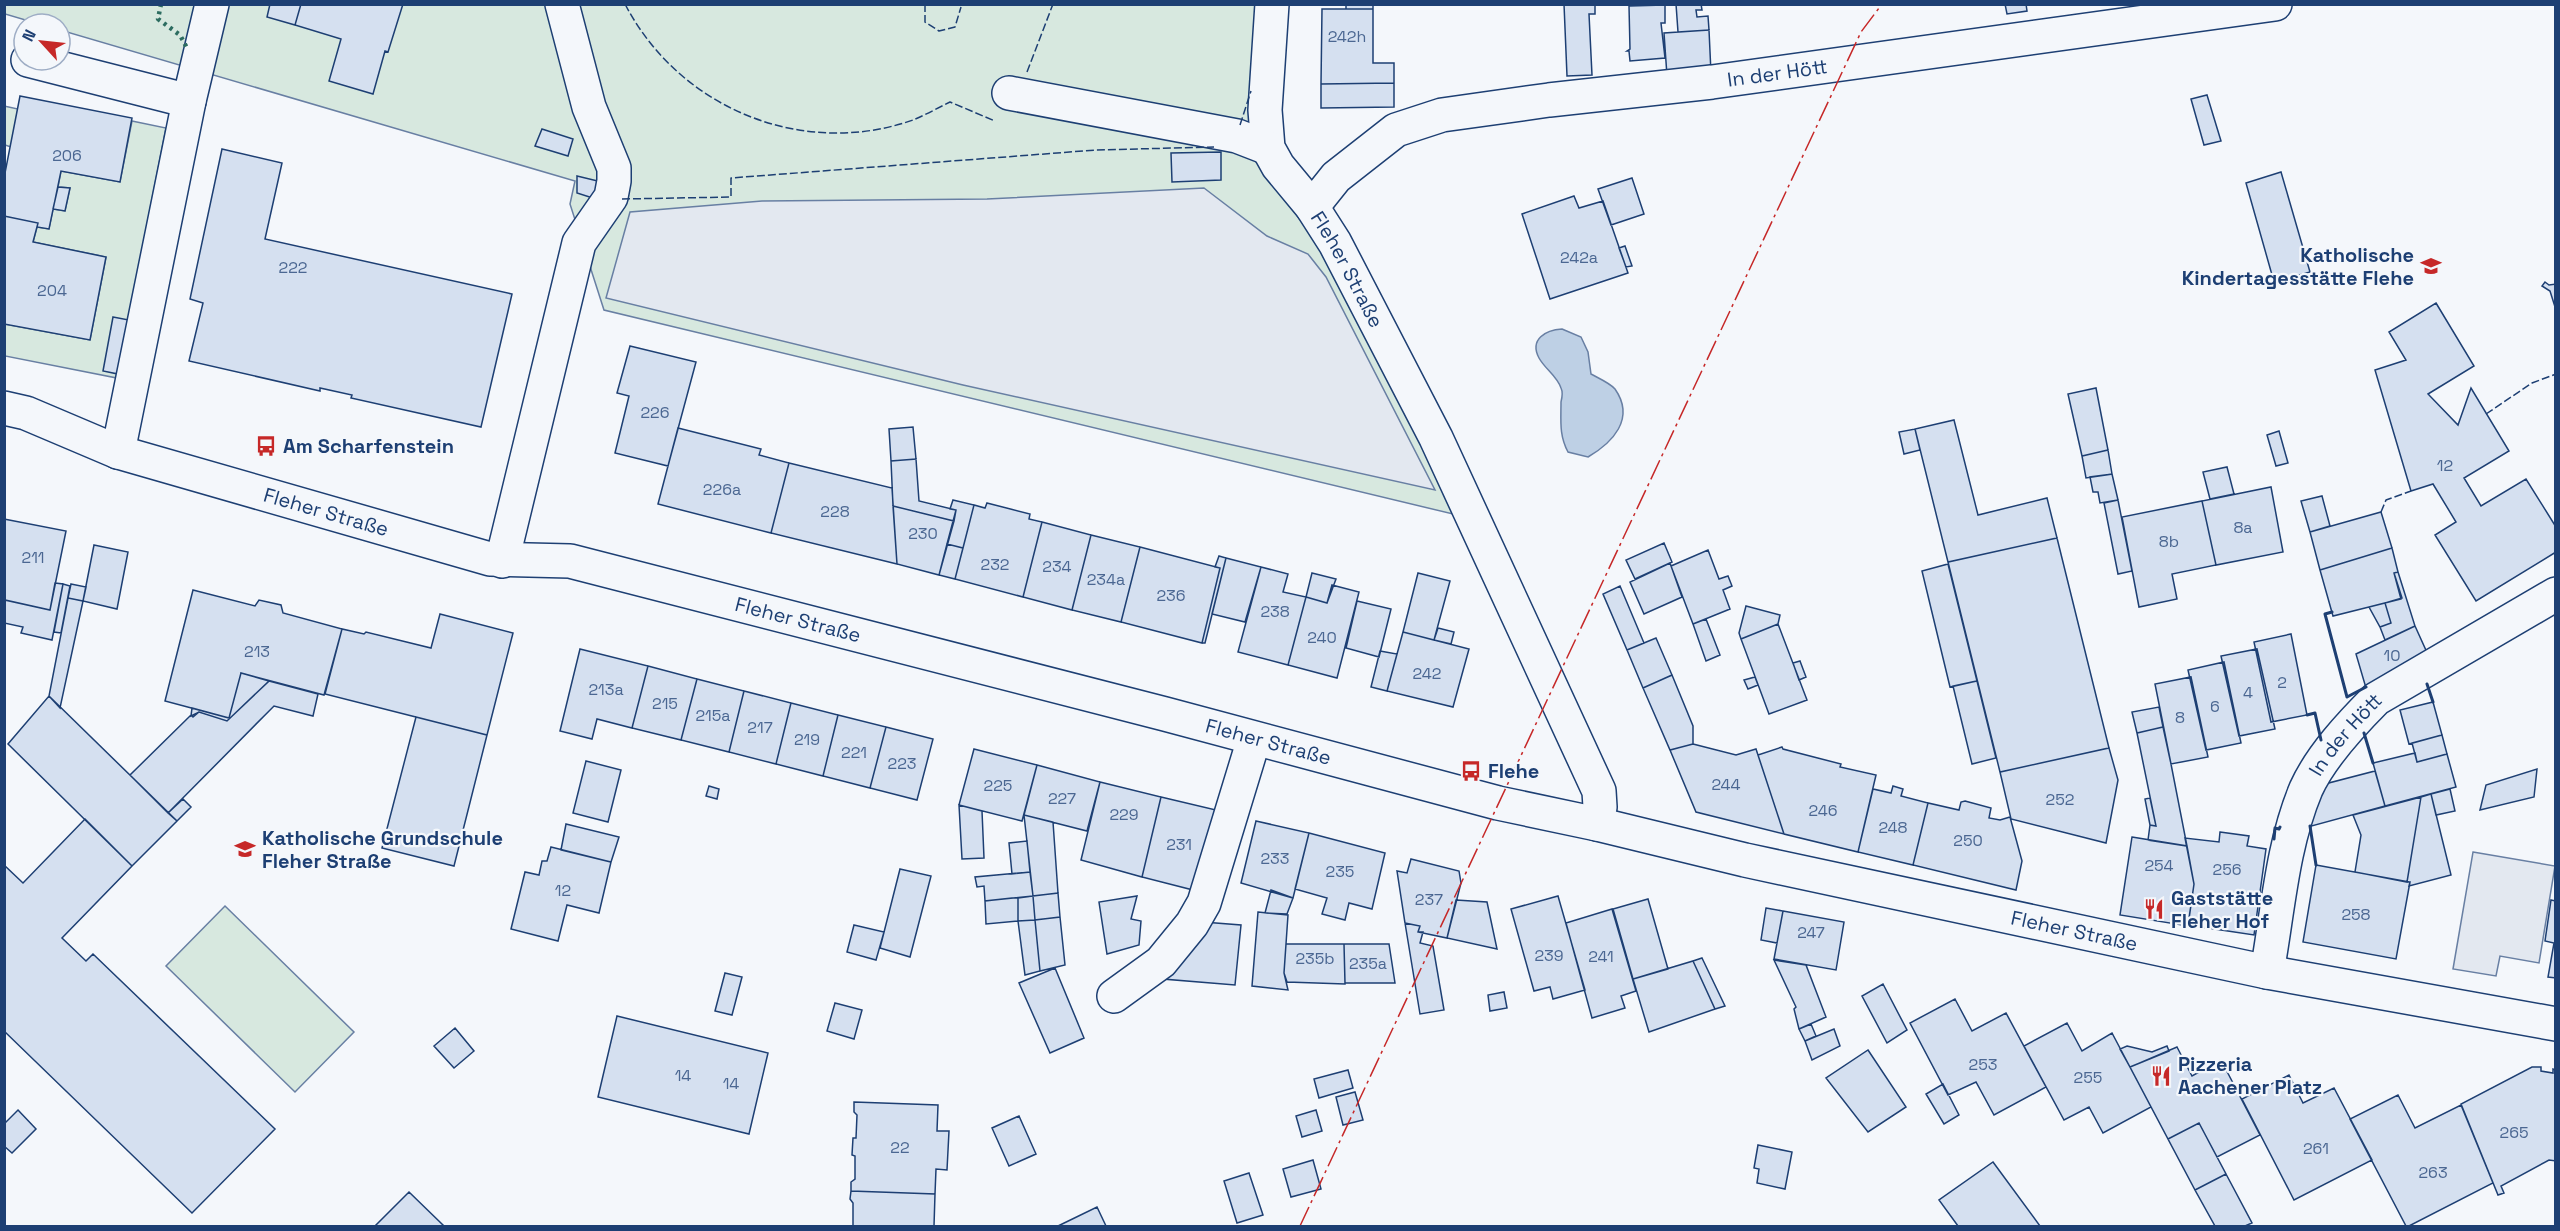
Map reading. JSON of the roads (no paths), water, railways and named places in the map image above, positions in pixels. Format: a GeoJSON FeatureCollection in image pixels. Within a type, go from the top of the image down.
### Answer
{"type":"FeatureCollection","features":[{"type":"Feature","properties":{"kind":"street"},"geometry":{"type":"LineString","coordinates":[[118,452],[189,101],[212,4]]}},
{"type":"Feature","properties":{"kind":"street"},"geometry":{"type":"LineString","coordinates":[[502,561],[579,243],[611,197],[614,182],[614,168],[589,107],[562,4]]}},
{"type":"Feature","properties":{"kind":"street","name":"Fleher Straße"},"geometry":{"type":"LineString","coordinates":[[1272,4],[1265,110],[1268,148],[1278,166],[1312,207],[1335,243],[1436,438],[1599,791],[1600,807],[1597,824]]}},
{"type":"Feature","properties":{"kind":"street","name":"In der Hött"},"geometry":{"type":"LineString","coordinates":[[1312,207],[1336,177],[1396,130],[1442,115],[1549,100],[1724,81],[2275,4]]}},
{"type":"Feature","properties":{"kind":"street"},"geometry":{"type":"LineString","coordinates":[[72,71],[189,101]]}},
{"type":"Feature","properties":{"kind":"street"},"geometry":{"type":"LineString","coordinates":[[1009,93],[1237,136],[1268,148]]}},
{"type":"Feature","properties":{"kind":"street","name":"Fleher Straße"},"geometry":{"type":"LineString","coordinates":[[4,408],[26,413],[118,452],[502,561],[570,561],[1165,714],[1487,801],[1597,824],[1745,860],[2267,972],[2556,1024]]}},
{"type":"Feature","properties":{"kind":"street","name":"In der Hött"},"geometry":{"type":"LineString","coordinates":[[2267,972],[2289,844],[2296,817],[2313,778],[2356,719],[2376,699],[2556,594]]}},
{"type":"Feature","properties":{"kind":"street"},"geometry":{"type":"LineString","coordinates":[[1114,996],[1161,962],[1204,903],[1254,739]]}},
{"type":"Feature","properties":{"kind":"water"},"geometry":{"type":"Polygon","coordinates":[[[1562,329],[1581,337],[1588,352],[1591,374],[1615,389],[1621,400],[1622,420],[1618,429],[1605,445],[1588,457],[1568,452],[1561,428],[1562,390],[1536,351],[1541,337],[1550,331],[1562,329]]]}},
{"type":"Feature","properties":{"kind":"place","name":"Katholische Kindertagesstätte Flehe"},"geometry":{"type":"Point","coordinates":[2431,266]}},
{"type":"Feature","properties":{"kind":"place","name":"Am Scharfenstein"},"geometry":{"type":"Point","coordinates":[266,446]}},
{"type":"Feature","properties":{"kind":"place","name":"Flehe"},"geometry":{"type":"Point","coordinates":[1471,771]}},
{"type":"Feature","properties":{"kind":"place","name":"Katholische Grundschule Fleher Straße"},"geometry":{"type":"Point","coordinates":[245,849]}},
{"type":"Feature","properties":{"kind":"place","name":"Gaststätte Fleher Hof"},"geometry":{"type":"Point","coordinates":[2154,909]}},
{"type":"Feature","properties":{"kind":"place","name":"Pizzeria Aachener Platz"},"geometry":{"type":"Point","coordinates":[2161,1076]}}]}
